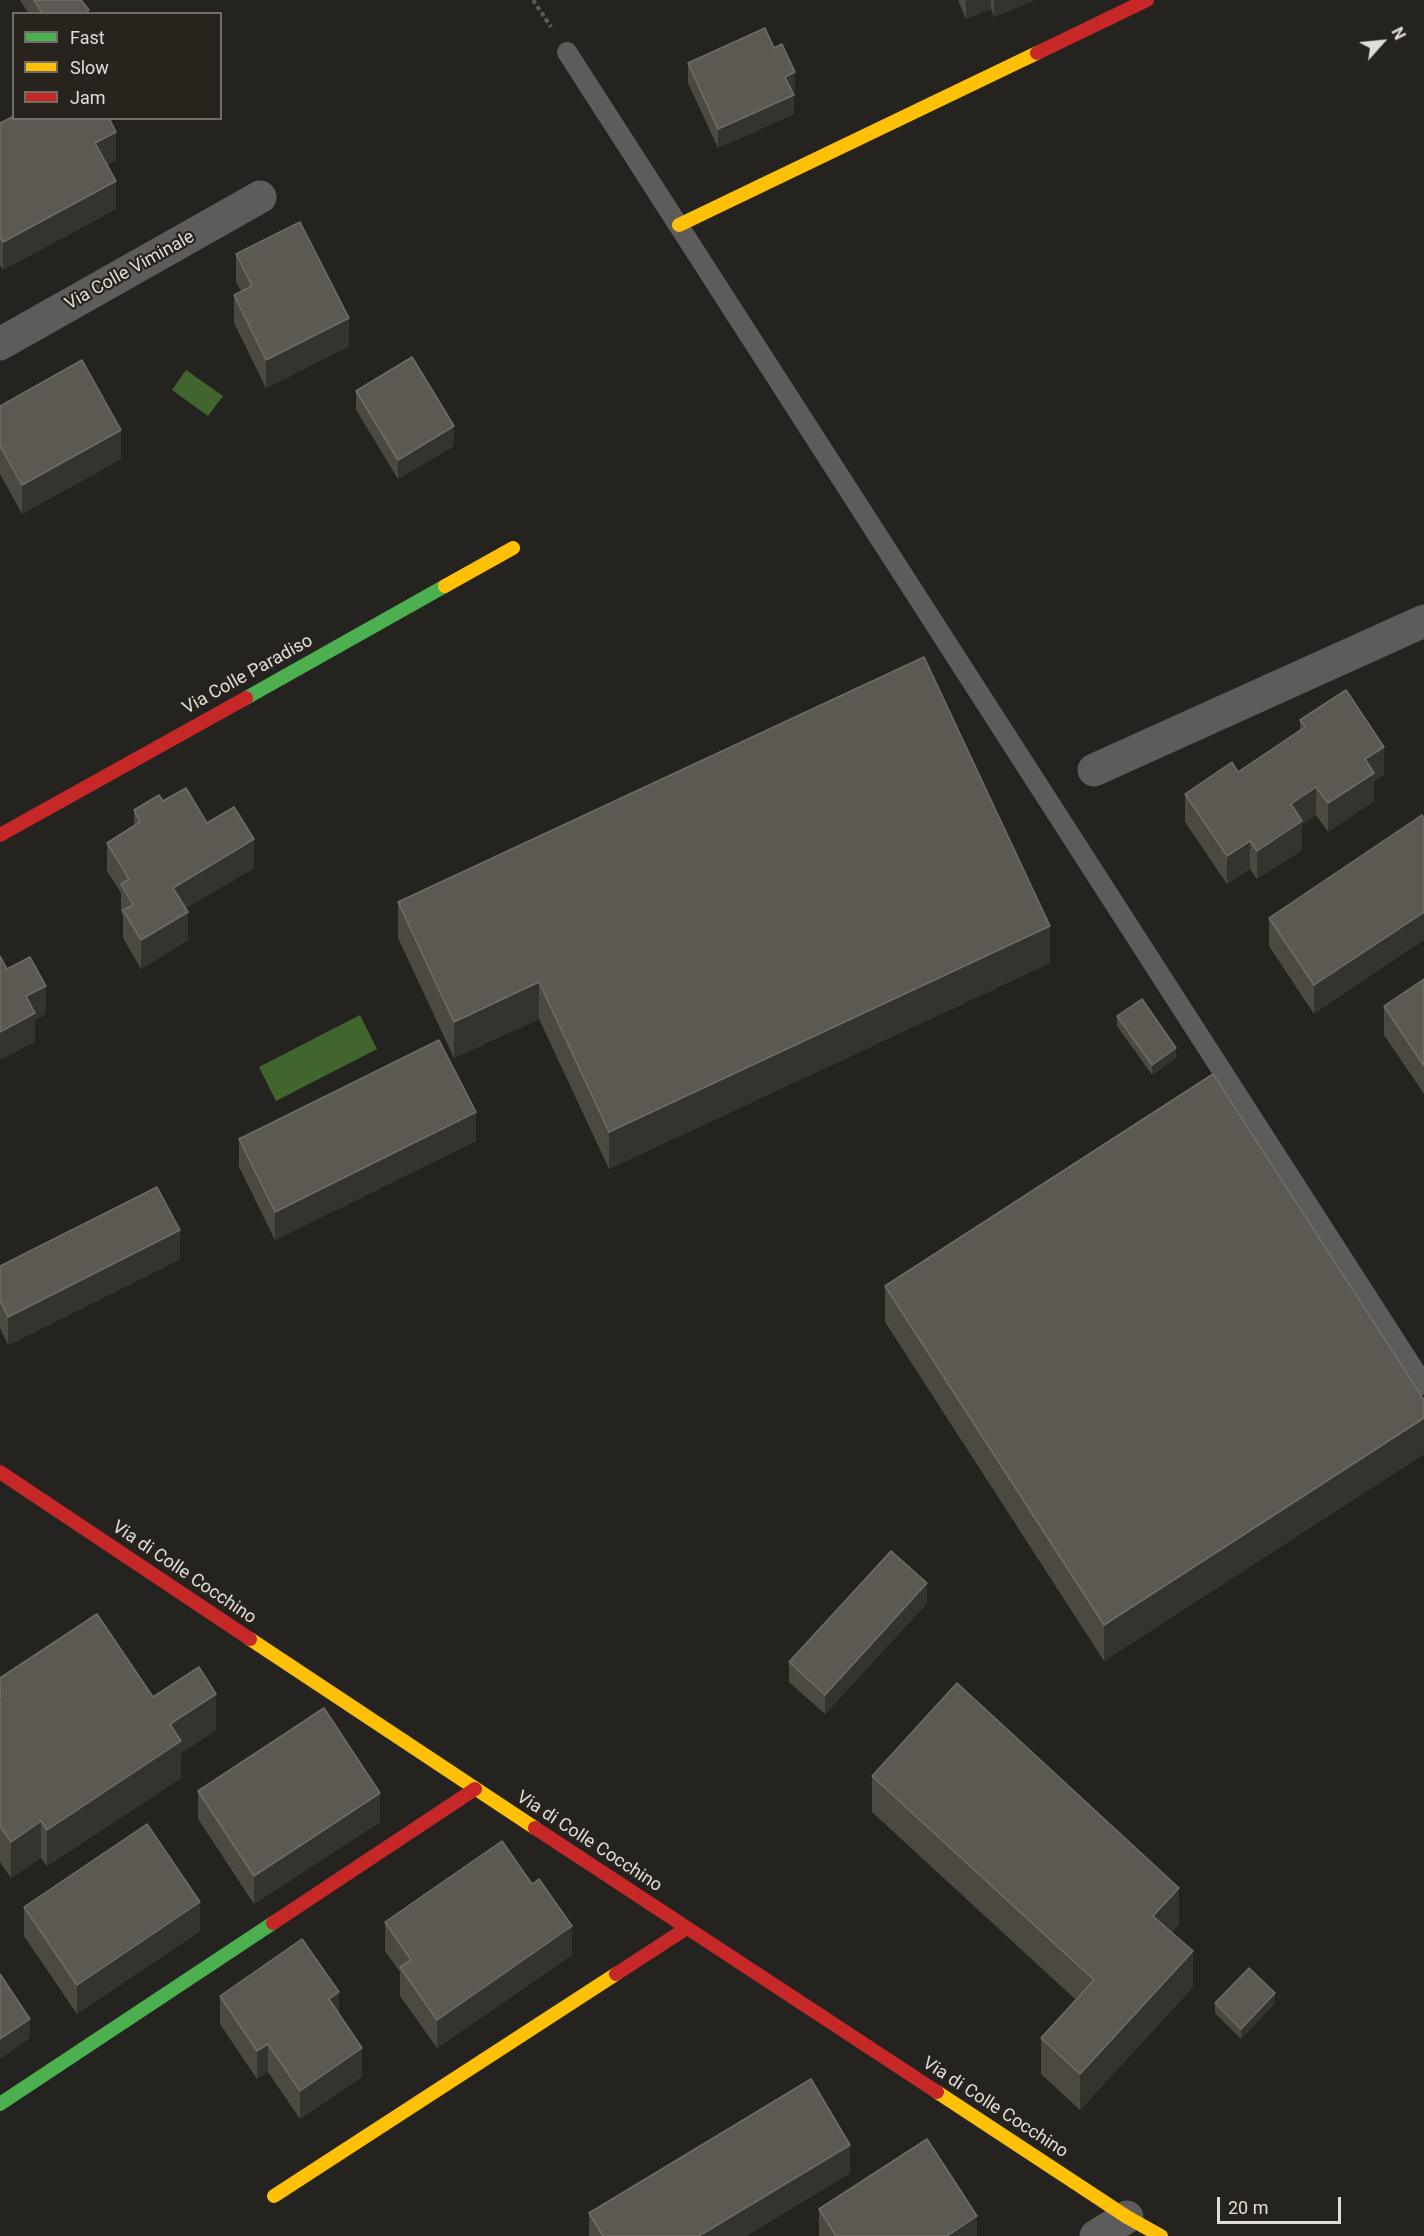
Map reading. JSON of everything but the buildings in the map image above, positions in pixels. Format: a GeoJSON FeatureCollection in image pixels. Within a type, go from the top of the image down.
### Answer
{"type":"FeatureCollection","features":[{"type":"Feature","properties":{"kind":"street"},"geometry":{"type":"LineString","coordinates":[[679,225],[1147,0]]}},
{"type":"Feature","properties":{"kind":"street","name":"Via Colle Viminale"},"geometry":{"type":"LineString","coordinates":[[0,344],[260,197]]}},
{"type":"Feature","properties":{"kind":"street","name":"Via Colle Paradiso"},"geometry":{"type":"LineString","coordinates":[[0,834],[513,548]]}},
{"type":"Feature","properties":{"kind":"street"},"geometry":{"type":"LineString","coordinates":[[1094,770],[1424,621]]}},
{"type":"Feature","properties":{"kind":"street","name":"Via di Colle Cocchino"},"geometry":{"type":"LineString","coordinates":[[0,1472],[1126,2217],[1161,2236]]}},
{"type":"Feature","properties":{"kind":"street"},"geometry":{"type":"LineString","coordinates":[[0,2104],[476,1789]]}},
{"type":"Feature","properties":{"kind":"street"},"geometry":{"type":"LineString","coordinates":[[274,2196],[687,1928]]}},
{"type":"Feature","properties":{"kind":"street"},"geometry":{"type":"LineString","coordinates":[[1096,2236],[1126,2217]]}},
{"type":"Feature","properties":{"kind":"lane"},"geometry":{"type":"LineString","coordinates":[[567,52],[1424,1385]]}},
{"type":"Feature","properties":{"kind":"shaded area"},"geometry":{"type":"Polygon","coordinates":[[[186,370],[223,396],[208,416],[172,390],[186,370]]]}},
{"type":"Feature","properties":{"kind":"shaded area"},"geometry":{"type":"Polygon","coordinates":[[[360,1015],[377,1049],[276,1101],[259,1067],[360,1015]]]}},
{"type":"Feature","properties":{"kind":"traffic: fast"},"geometry":{"type":"LineString","coordinates":[[246,698],[445,586]]}},
{"type":"Feature","properties":{"kind":"traffic: fast"},"geometry":{"type":"LineString","coordinates":[[0,2104],[273,1923]]}},
{"type":"Feature","properties":{"kind":"traffic: slow"},"geometry":{"type":"LineString","coordinates":[[679,225],[1037,53]]}},
{"type":"Feature","properties":{"kind":"traffic: slow"},"geometry":{"type":"LineString","coordinates":[[445,586],[513,548]]}},
{"type":"Feature","properties":{"kind":"traffic: slow"},"geometry":{"type":"LineString","coordinates":[[250,1639],[535,1828]]}},
{"type":"Feature","properties":{"kind":"traffic: slow"},"geometry":{"type":"LineString","coordinates":[[274,2196],[616,1974]]}},
{"type":"Feature","properties":{"kind":"traffic: slow"},"geometry":{"type":"LineString","coordinates":[[937,2092],[1127,2217],[1161,2236]]}},
{"type":"Feature","properties":{"kind":"traffic: jam"},"geometry":{"type":"LineString","coordinates":[[1037,53],[1147,0]]}},
{"type":"Feature","properties":{"kind":"traffic: jam"},"geometry":{"type":"LineString","coordinates":[[0,835],[246,698]]}},
{"type":"Feature","properties":{"kind":"traffic: jam"},"geometry":{"type":"LineString","coordinates":[[0,1472],[250,1639]]}},
{"type":"Feature","properties":{"kind":"traffic: jam"},"geometry":{"type":"LineString","coordinates":[[273,1923],[475,1789]]}},
{"type":"Feature","properties":{"kind":"traffic: jam"},"geometry":{"type":"LineString","coordinates":[[535,1828],[937,2092]]}},
{"type":"Feature","properties":{"kind":"traffic: jam"},"geometry":{"type":"LineString","coordinates":[[616,1974],[687,1928]]}}]}
